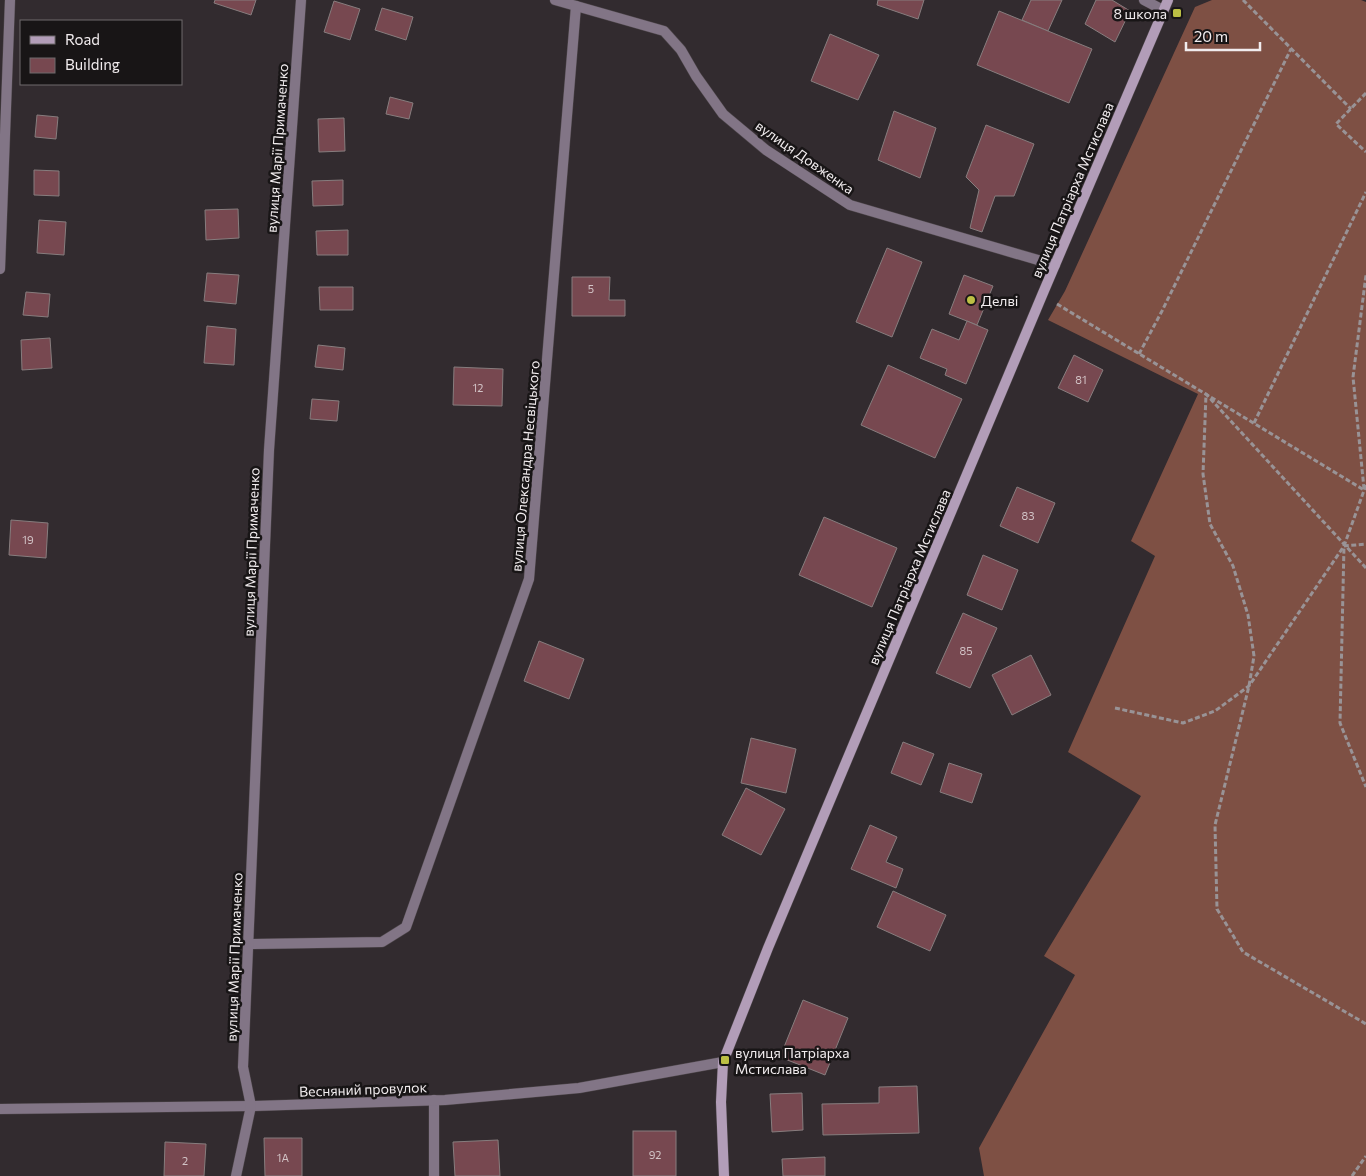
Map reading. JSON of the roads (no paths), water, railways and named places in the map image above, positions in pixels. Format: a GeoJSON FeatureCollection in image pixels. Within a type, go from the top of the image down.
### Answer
{"type":"FeatureCollection","features":[{"type":"Feature","properties":{"kind":"main road","name":"вулиця Патріарха Мстислава"},"geometry":{"type":"LineString","coordinates":[[724,1176],[721,1102],[723,1062],[772,939],[1168,0]]}},
{"type":"Feature","properties":{"kind":"street"},"geometry":{"type":"LineString","coordinates":[[0,269],[10,0]]}},
{"type":"Feature","properties":{"kind":"street","name":"вулиця Марії Примаченко"},"geometry":{"type":"LineString","coordinates":[[251,1106],[243,1066],[269,450],[301,0]]}},
{"type":"Feature","properties":{"kind":"street","name":"вулиця Довженка"},"geometry":{"type":"LineString","coordinates":[[555,0],[664,32],[681,50],[696,76],[723,114],[766,150],[850,205],[1055,266]]}},
{"type":"Feature","properties":{"kind":"street"},"geometry":{"type":"LineString","coordinates":[[1144,0],[1163,10]]}},
{"type":"Feature","properties":{"kind":"street","name":"вулиця Олександра Несвіцького"},"geometry":{"type":"LineString","coordinates":[[248,944],[382,942],[406,927],[529,579],[576,6]]}},
{"type":"Feature","properties":{"kind":"street","name":"Весняний провулок"},"geometry":{"type":"LineString","coordinates":[[0,1109],[251,1106],[434,1100],[579,1088],[723,1062]]}},
{"type":"Feature","properties":{"kind":"street"},"geometry":{"type":"LineString","coordinates":[[434,1100],[434,1176]]}},
{"type":"Feature","properties":{"kind":"street"},"geometry":{"type":"LineString","coordinates":[[236,1176],[251,1106]]}},
{"type":"Feature","properties":{"kind":"place","name":"8 школа"},"geometry":{"type":"Point","coordinates":[1177,13]}},
{"type":"Feature","properties":{"kind":"place","name":"Делві"},"geometry":{"type":"Point","coordinates":[971,300]}},
{"type":"Feature","properties":{"kind":"place","name":"вулиця Патріарха Мстислава"},"geometry":{"type":"Point","coordinates":[725,1060]}}]}
